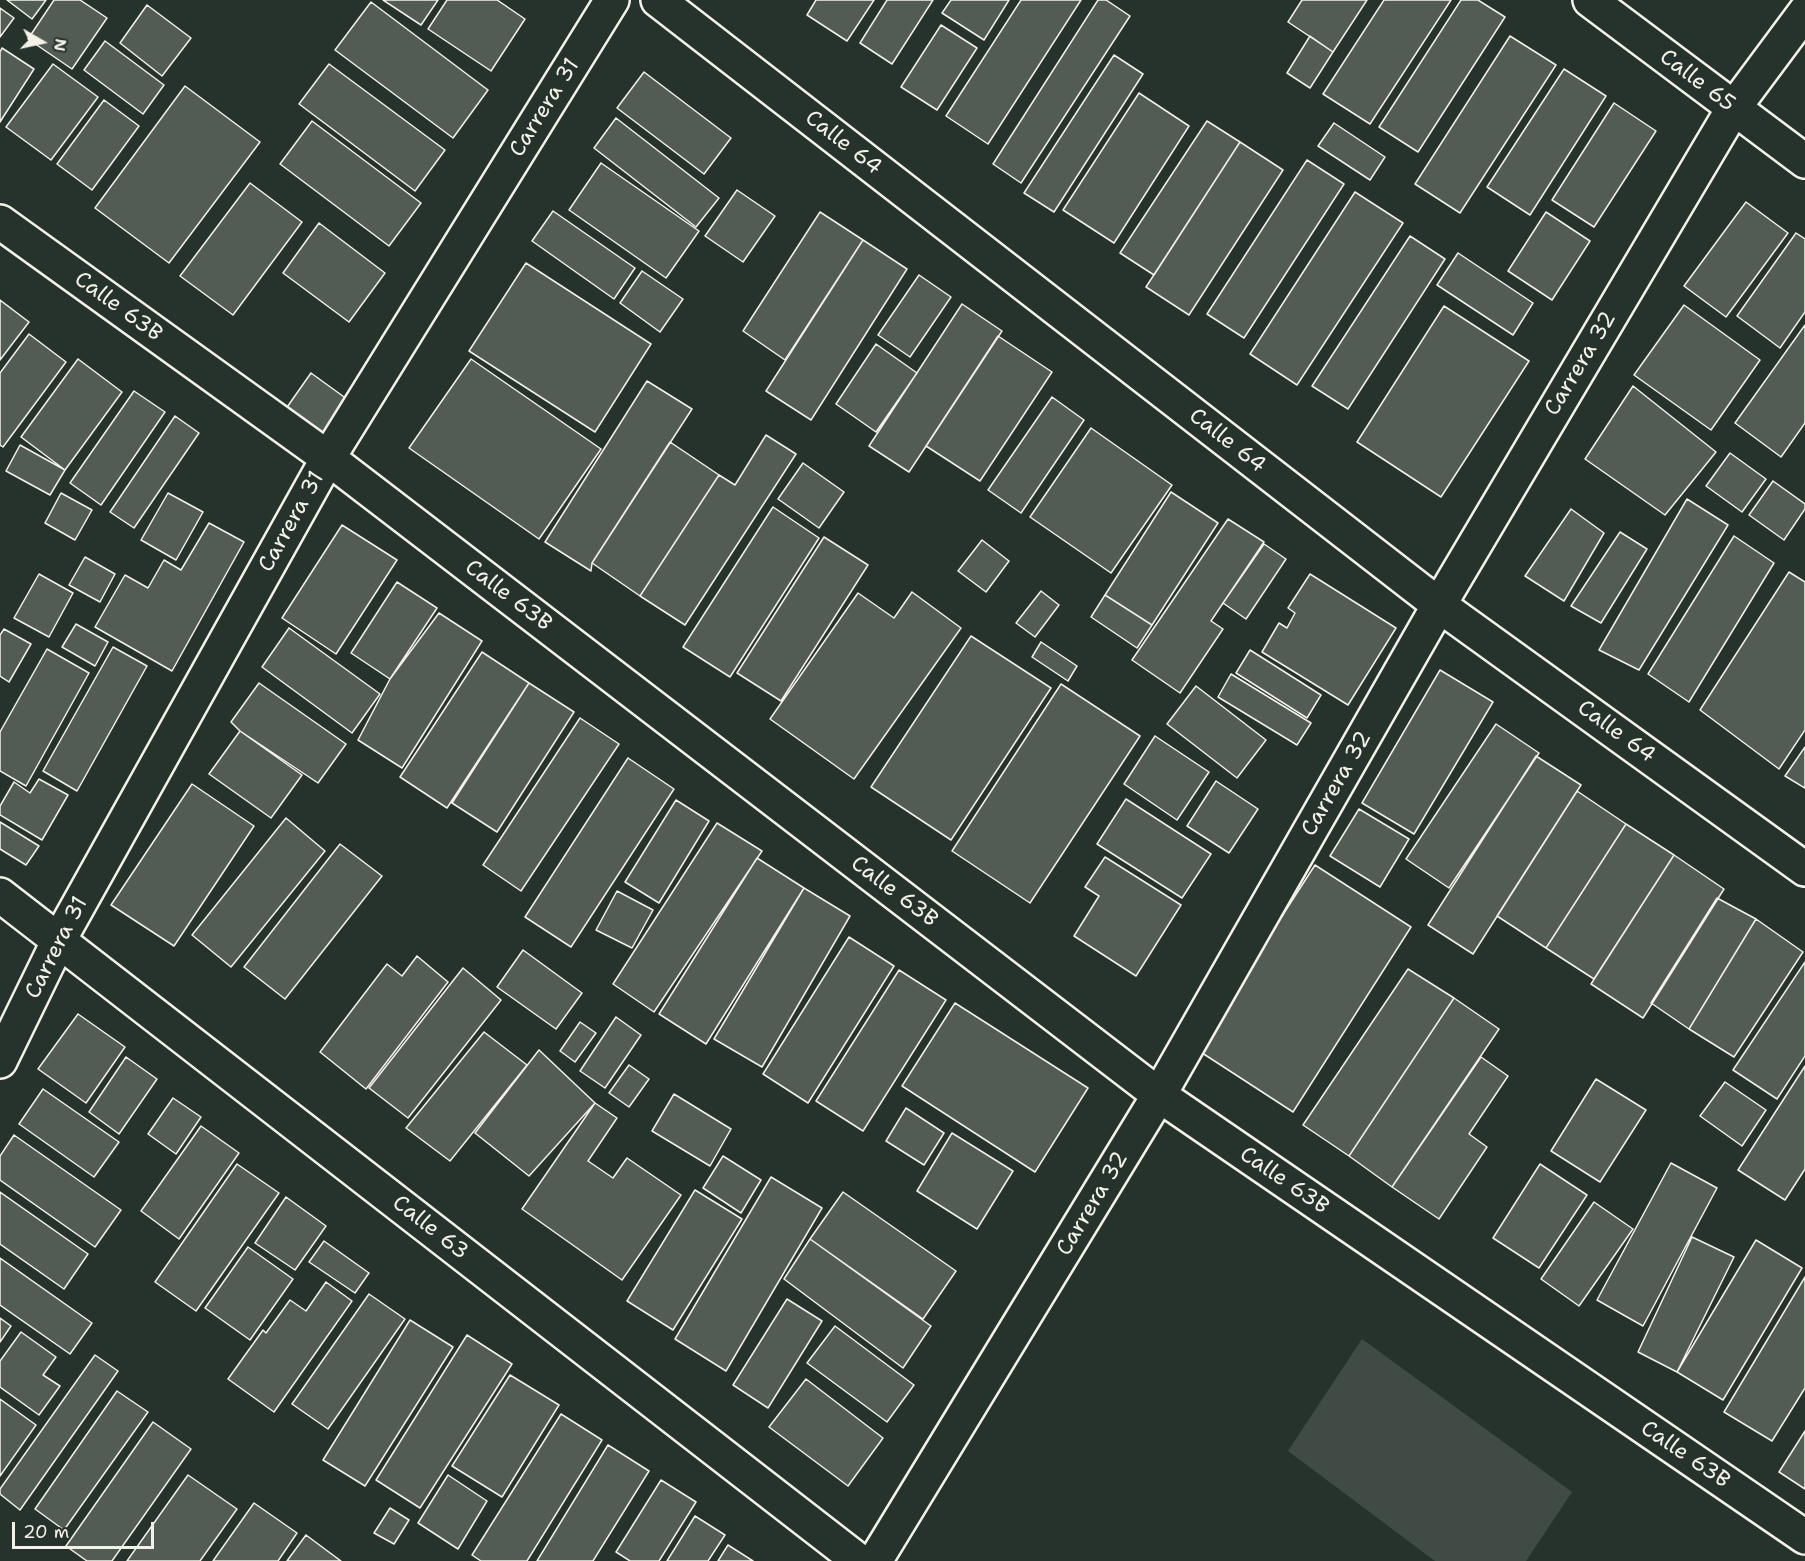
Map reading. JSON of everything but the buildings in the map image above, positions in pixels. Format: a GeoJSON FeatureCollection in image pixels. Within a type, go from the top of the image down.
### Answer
{"type":"FeatureCollection","features":[{"type":"Feature","properties":{"kind":"street","name":"Carrera 31"},"geometry":{"type":"LineString","coordinates":[[0,1061],[59,940],[328,458],[612,0]]}},
{"type":"Feature","properties":{"kind":"street","name":"Calle 64"},"geometry":{"type":"LineString","coordinates":[[658,0],[1439,605],[1805,869]]}},
{"type":"Feature","properties":{"kind":"street","name":"Calle 65"},"geometry":{"type":"LineString","coordinates":[[1590,0],[1805,161]]}},
{"type":"Feature","properties":{"kind":"street","name":"Carrera 32"},"geometry":{"type":"LineString","coordinates":[[875,1561],[1159,1095],[1439,605],[1733,109],[1805,12]]}},
{"type":"Feature","properties":{"kind":"street","name":"Calle 63B"},"geometry":{"type":"LineString","coordinates":[[0,222],[328,458],[1159,1095],[1805,1537]]}},
{"type":"Feature","properties":{"kind":"street","name":"Calle 63"},"geometry":{"type":"LineString","coordinates":[[0,896],[859,1561]]}},
{"type":"Feature","properties":{"kind":"shaded area"},"geometry":{"type":"Polygon","coordinates":[[[1362,1339],[1572,1492],[1526,1561],[1435,1561],[1288,1451],[1362,1339]]]}}]}
